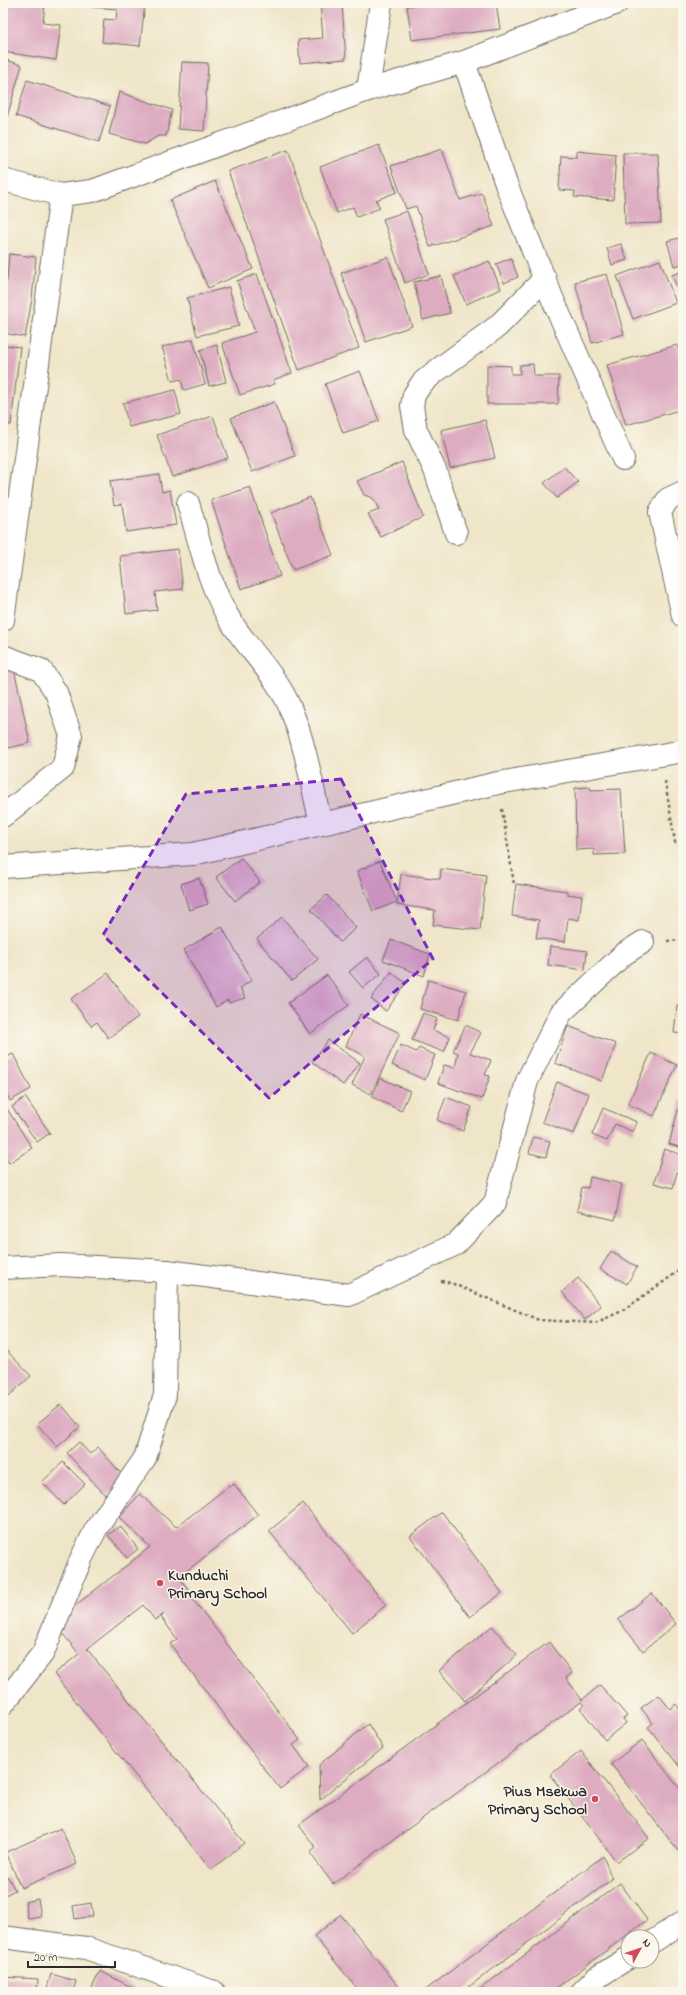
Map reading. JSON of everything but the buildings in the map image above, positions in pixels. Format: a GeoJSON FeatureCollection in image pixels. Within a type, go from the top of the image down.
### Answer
{"type":"FeatureCollection","features":[{"type":"Feature","properties":{"kind":"street"},"geometry":{"type":"LineString","coordinates":[[368,90],[381,3]]}},
{"type":"Feature","properties":{"kind":"street"},"geometry":{"type":"LineString","coordinates":[[3,180],[61,194],[92,191],[368,90],[464,62],[618,3]]}},
{"type":"Feature","properties":{"kind":"street"},"geometry":{"type":"LineString","coordinates":[[464,62],[506,184],[623,458]]}},
{"type":"Feature","properties":{"kind":"street"},"geometry":{"type":"LineString","coordinates":[[3,620],[61,194]]}},
{"type":"Feature","properties":{"kind":"street"},"geometry":{"type":"LineString","coordinates":[[456,533],[435,470],[416,430],[412,406],[414,395],[422,383],[435,372],[498,326],[545,278]]}},
{"type":"Feature","properties":{"kind":"street"},"geometry":{"type":"LineString","coordinates":[[683,492],[668,499],[660,512],[683,616]]}},
{"type":"Feature","properties":{"kind":"street"},"geometry":{"type":"LineString","coordinates":[[188,503],[214,588],[230,619],[254,654],[273,676],[290,708],[300,733],[321,824]]}},
{"type":"Feature","properties":{"kind":"street"},"geometry":{"type":"LineString","coordinates":[[3,656],[41,670],[56,692],[71,736],[63,768],[3,816]]}},
{"type":"Feature","properties":{"kind":"street"},"geometry":{"type":"LineString","coordinates":[[3,867],[193,854],[498,783],[678,752],[683,749]]}},
{"type":"Feature","properties":{"kind":"street"},"geometry":{"type":"LineString","coordinates":[[3,1268],[61,1265],[167,1271],[349,1295],[456,1244],[495,1203],[527,1081],[562,1013],[624,954],[643,942]]}},
{"type":"Feature","properties":{"kind":"street"},"geometry":{"type":"LineString","coordinates":[[3,1704],[43,1653],[81,1559],[96,1529],[145,1458],[165,1396],[167,1271]]}},
{"type":"Feature","properties":{"kind":"street"},"geometry":{"type":"LineString","coordinates":[[660,1937],[683,1922]]}},
{"type":"Feature","properties":{"kind":"street"},"geometry":{"type":"LineString","coordinates":[[3,1937],[86,1948],[211,1991]]}},
{"type":"Feature","properties":{"kind":"street"},"geometry":{"type":"LineString","coordinates":[[582,1992],[596,1978],[620,1963]]}},
{"type":"Feature","properties":{"kind":"path"},"geometry":{"type":"LineString","coordinates":[[661,755],[675,842],[683,847]]}},
{"type":"Feature","properties":{"kind":"path"},"geometry":{"type":"LineString","coordinates":[[498,783],[514,884]]}},
{"type":"Feature","properties":{"kind":"path"},"geometry":{"type":"LineString","coordinates":[[436,1280],[452,1283],[539,1320],[595,1323],[622,1311],[683,1268]]}},
{"type":"Feature","properties":{"kind":"highlighted area"},"geometry":{"type":"Polygon","coordinates":[[[341,779],[433,959],[269,1098],[103,935],[186,794],[341,779]]]}},
{"type":"Feature","properties":{"kind":"place","name":"Kunduchi Primary School"},"geometry":{"type":"Point","coordinates":[160,1583]}},
{"type":"Feature","properties":{"kind":"place","name":"Pius Msekwa Primary School"},"geometry":{"type":"Point","coordinates":[595,1799]}}]}
